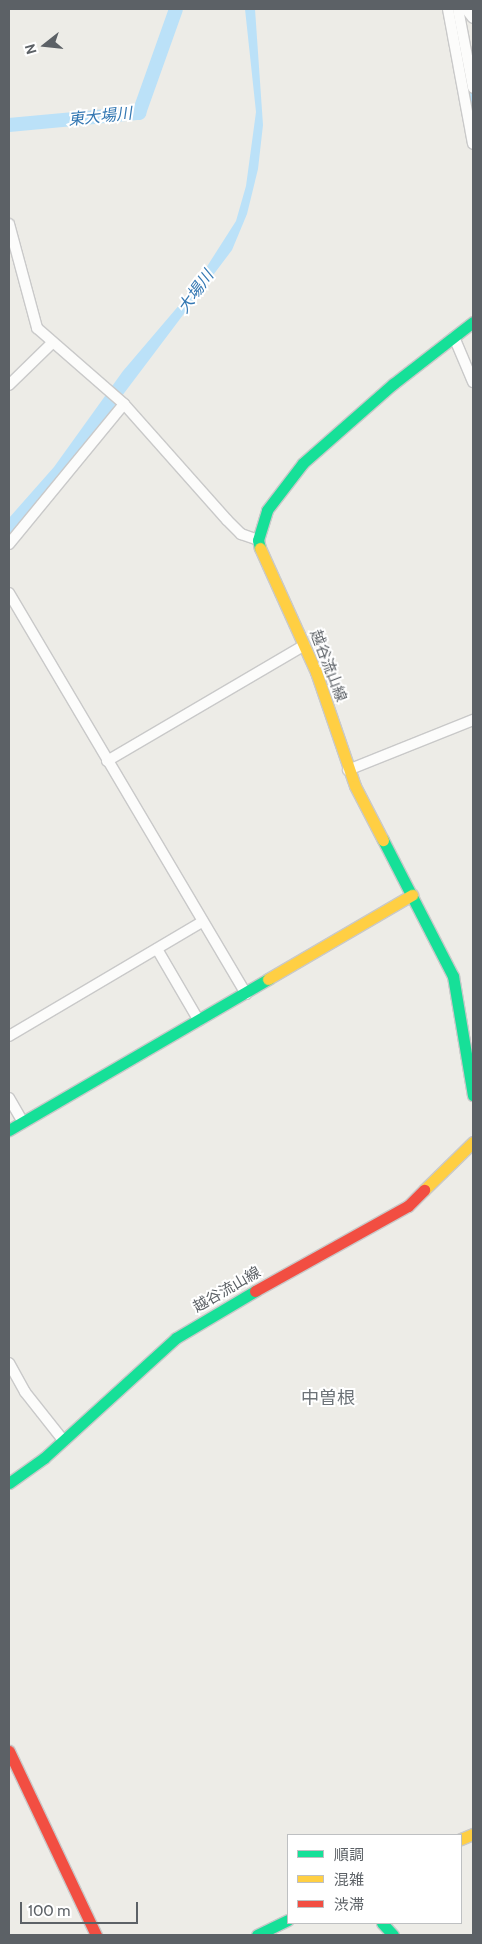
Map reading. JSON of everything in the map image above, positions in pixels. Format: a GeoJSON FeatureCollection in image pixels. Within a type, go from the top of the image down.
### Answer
{"type":"FeatureCollection","features":[{"type":"Feature","properties":{"kind":"main road"},"geometry":{"type":"LineString","coordinates":[[258,540],[267,510],[294,472],[393,384],[473,322]]}},
{"type":"Feature","properties":{"kind":"main road","name":"越谷流山線"},"geometry":{"type":"LineString","coordinates":[[258,540],[265,565],[304,645],[348,770],[457,988],[473,1095]]}},
{"type":"Feature","properties":{"kind":"main road"},"geometry":{"type":"LineString","coordinates":[[9,1130],[246,994],[412,895]]}},
{"type":"Feature","properties":{"kind":"main road","name":"越谷流山線"},"geometry":{"type":"LineString","coordinates":[[9,1483],[63,1440],[176,1338],[211,1315],[408,1206],[473,1143]]}},
{"type":"Feature","properties":{"kind":"main road"},"geometry":{"type":"LineString","coordinates":[[9,1751],[96,1935]]}},
{"type":"Feature","properties":{"kind":"main road"},"geometry":{"type":"LineString","coordinates":[[257,1935],[287,1920]]}},
{"type":"Feature","properties":{"kind":"main road"},"geometry":{"type":"LineString","coordinates":[[383,1924],[393,1935]]}},
{"type":"Feature","properties":{"kind":"street"},"geometry":{"type":"LineString","coordinates":[[456,11],[473,18]]}},
{"type":"Feature","properties":{"kind":"street"},"geometry":{"type":"LineString","coordinates":[[456,11],[473,88]]}},
{"type":"Feature","properties":{"kind":"street"},"geometry":{"type":"LineString","coordinates":[[456,11],[473,144]]}},
{"type":"Feature","properties":{"kind":"street"},"geometry":{"type":"LineString","coordinates":[[9,224],[37,328],[122,402],[241,534],[258,540]]}},
{"type":"Feature","properties":{"kind":"street"},"geometry":{"type":"LineString","coordinates":[[454,338],[473,382]]}},
{"type":"Feature","properties":{"kind":"street"},"geometry":{"type":"LineString","coordinates":[[9,385],[52,343]]}},
{"type":"Feature","properties":{"kind":"street"},"geometry":{"type":"LineString","coordinates":[[9,544],[122,402]]}},
{"type":"Feature","properties":{"kind":"street"},"geometry":{"type":"LineString","coordinates":[[9,594],[246,994]]}},
{"type":"Feature","properties":{"kind":"street"},"geometry":{"type":"LineString","coordinates":[[107,761],[304,645]]}},
{"type":"Feature","properties":{"kind":"street"},"geometry":{"type":"LineString","coordinates":[[348,770],[473,720]]}},
{"type":"Feature","properties":{"kind":"street"},"geometry":{"type":"LineString","coordinates":[[9,1036],[202,922]]}},
{"type":"Feature","properties":{"kind":"street"},"geometry":{"type":"LineString","coordinates":[[157,949],[199,1021]]}},
{"type":"Feature","properties":{"kind":"street"},"geometry":{"type":"LineString","coordinates":[[9,1098],[23,1122]]}},
{"type":"Feature","properties":{"kind":"street"},"geometry":{"type":"LineString","coordinates":[[9,1363],[25,1392],[63,1440]]}},
{"type":"Feature","properties":{"kind":"water","name":"大場川"},"geometry":{"type":"Polygon","coordinates":[[[245,9],[255,9],[263,125],[258,169],[247,214],[232,250],[36,510],[9,539],[9,518],[54,467],[123,371],[192,290],[236,221],[246,186],[256,112],[245,9]]]}},
{"type":"Feature","properties":{"kind":"waterway","name":"東大場川"},"geometry":{"type":"LineString","coordinates":[[9,125],[139,113],[176,9]]}},
{"type":"Feature","properties":{"kind":"waterway"},"geometry":{"type":"LineString","coordinates":[[465,73],[473,114]]}},
{"type":"Feature","properties":{"kind":"traffic: fast"},"geometry":{"type":"LineString","coordinates":[[260,548],[258,540],[267,510],[303,463],[393,384],[473,322]]}},
{"type":"Feature","properties":{"kind":"traffic: fast"},"geometry":{"type":"LineString","coordinates":[[383,840],[453,976],[473,1095]]}},
{"type":"Feature","properties":{"kind":"traffic: fast"},"geometry":{"type":"LineString","coordinates":[[9,1130],[268,979]]}},
{"type":"Feature","properties":{"kind":"traffic: fast"},"geometry":{"type":"LineString","coordinates":[[9,1483],[44,1458],[176,1338],[255,1291]]}},
{"type":"Feature","properties":{"kind":"traffic: fast"},"geometry":{"type":"LineString","coordinates":[[257,1935],[287,1920]]}},
{"type":"Feature","properties":{"kind":"traffic: fast"},"geometry":{"type":"LineString","coordinates":[[383,1924],[393,1935]]}},
{"type":"Feature","properties":{"kind":"traffic: slow"},"geometry":{"type":"LineString","coordinates":[[260,548],[316,672],[355,786],[383,840]]}},
{"type":"Feature","properties":{"kind":"traffic: slow"},"geometry":{"type":"LineString","coordinates":[[268,979],[412,895]]}},
{"type":"Feature","properties":{"kind":"traffic: slow"},"geometry":{"type":"LineString","coordinates":[[424,1190],[473,1142]]}},
{"type":"Feature","properties":{"kind":"traffic: slow"},"geometry":{"type":"LineString","coordinates":[[462,1839],[473,1834]]}},
{"type":"Feature","properties":{"kind":"traffic: jam"},"geometry":{"type":"LineString","coordinates":[[255,1291],[408,1206],[424,1190]]}},
{"type":"Feature","properties":{"kind":"traffic: jam"},"geometry":{"type":"LineString","coordinates":[[9,1751],[96,1935]]}},
{"type":"Feature","properties":{"kind":"district","name":"中曽根"},"geometry":{"type":"Point","coordinates":[328,1398]}}]}
